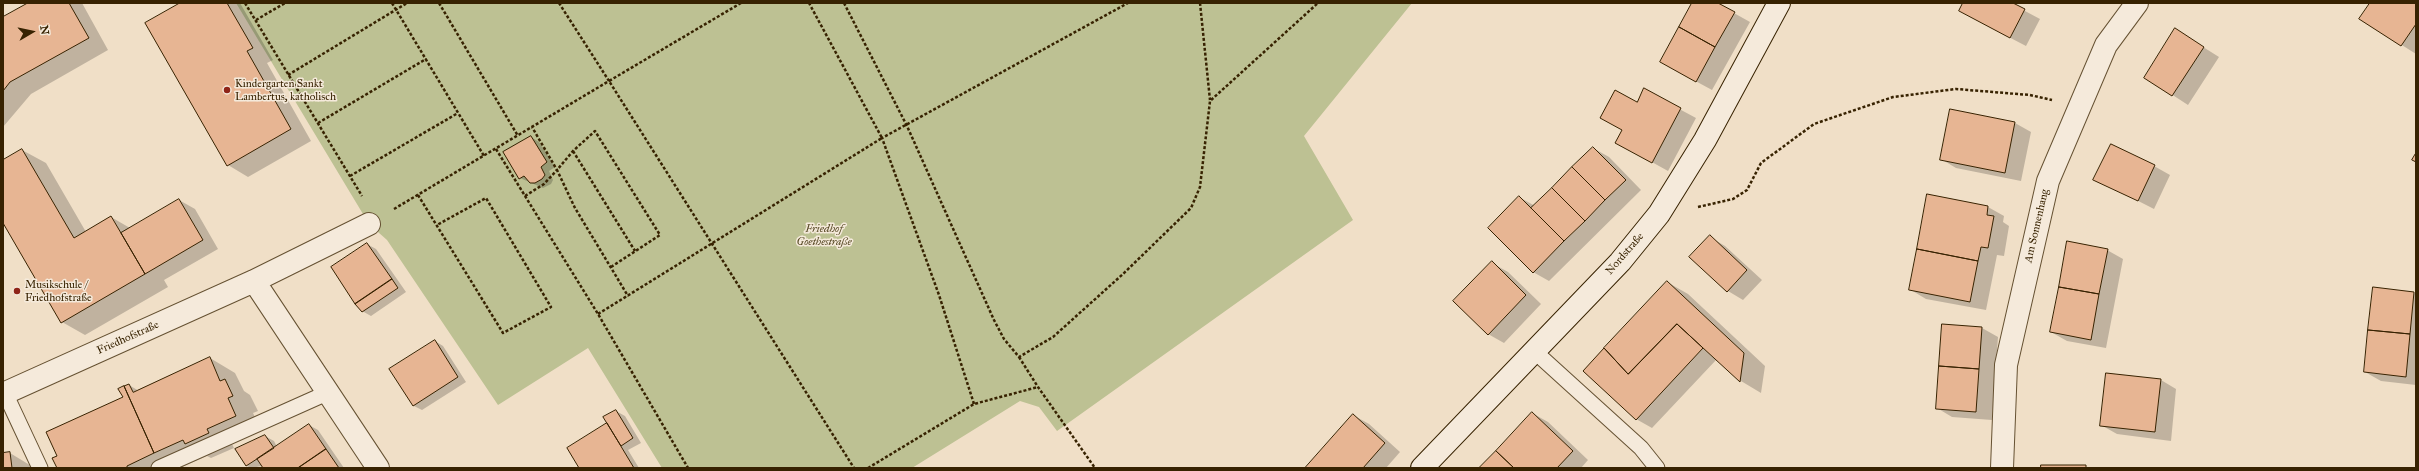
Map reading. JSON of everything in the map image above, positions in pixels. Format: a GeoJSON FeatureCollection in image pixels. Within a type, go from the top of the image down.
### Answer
{"type":"FeatureCollection","features":[{"type":"Feature","properties":{"kind":"street","name":"Nordstraße"},"geometry":{"type":"LineString","coordinates":[[1422,468],[1533,350],[1620,262],[1659,214],[1705,140],[1779,3]]}},
{"type":"Feature","properties":{"kind":"street","name":"Am Sonnenhang"},"geometry":{"type":"LineString","coordinates":[[2002,468],[2006,365],[2048,181],[2106,45],[2137,3]]}},
{"type":"Feature","properties":{"kind":"street","name":"Friedhofstraße"},"geometry":{"type":"LineString","coordinates":[[4,394],[254,282],[372,222]]}},
{"type":"Feature","properties":{"kind":"street"},"geometry":{"type":"LineString","coordinates":[[254,282],[378,468]]}},
{"type":"Feature","properties":{"kind":"lane"},"geometry":{"type":"LineString","coordinates":[[1533,350],[1641,448],[1657,468]]}},
{"type":"Feature","properties":{"kind":"lane"},"geometry":{"type":"LineString","coordinates":[[159,468],[327,393]]}},
{"type":"Feature","properties":{"kind":"lane"},"geometry":{"type":"LineString","coordinates":[[4,394],[40,468]]}},
{"type":"Feature","properties":{"kind":"path"},"geometry":{"type":"LineString","coordinates":[[245,3],[350,176],[372,222],[741,3]]}},
{"type":"Feature","properties":{"kind":"path"},"geometry":{"type":"LineString","coordinates":[[256,20],[285,3]]}},
{"type":"Feature","properties":{"kind":"path"},"geometry":{"type":"LineString","coordinates":[[392,3],[484,156]]}},
{"type":"Feature","properties":{"kind":"path"},"geometry":{"type":"LineString","coordinates":[[288,75],[407,3]]}},
{"type":"Feature","properties":{"kind":"path"},"geometry":{"type":"LineString","coordinates":[[438,3],[518,136]]}},
{"type":"Feature","properties":{"kind":"path"},"geometry":{"type":"LineString","coordinates":[[558,3],[712,242],[854,468]]}},
{"type":"Feature","properties":{"kind":"path"},"geometry":{"type":"LineString","coordinates":[[809,3],[882,138],[940,295],[974,404]]}},
{"type":"Feature","properties":{"kind":"path"},"geometry":{"type":"LineString","coordinates":[[844,3],[907,126],[994,320],[1004,339],[1019,357],[1038,387],[1095,468]]}},
{"type":"Feature","properties":{"kind":"path"},"geometry":{"type":"LineString","coordinates":[[598,314],[882,138],[907,126],[1128,3]]}},
{"type":"Feature","properties":{"kind":"path"},"geometry":{"type":"LineString","coordinates":[[1019,357],[1053,337],[1129,269],[1191,208],[1200,187],[1210,101],[1200,3]]}},
{"type":"Feature","properties":{"kind":"path"},"geometry":{"type":"LineString","coordinates":[[1210,101],[1318,3]]}},
{"type":"Feature","properties":{"kind":"path"},"geometry":{"type":"LineString","coordinates":[[318,123],[426,59]]}},
{"type":"Feature","properties":{"kind":"path"},"geometry":{"type":"LineString","coordinates":[[1659,214],[1733,200],[1747,190],[1761,163],[1814,124],[1893,97],[1956,89],[2030,95],[2080,107]]}},
{"type":"Feature","properties":{"kind":"path"},"geometry":{"type":"LineString","coordinates":[[350,176],[458,113]]}},
{"type":"Feature","properties":{"kind":"path"},"geometry":{"type":"LineString","coordinates":[[532,127],[557,170],[575,208],[628,296]]}},
{"type":"Feature","properties":{"kind":"path"},"geometry":{"type":"LineString","coordinates":[[525,196],[544,184],[573,151],[595,131],[660,234],[611,267]]}},
{"type":"Feature","properties":{"kind":"path"},"geometry":{"type":"LineString","coordinates":[[496,149],[598,314],[688,468]]}},
{"type":"Feature","properties":{"kind":"path"},"geometry":{"type":"LineString","coordinates":[[573,151],[635,251]]}},
{"type":"Feature","properties":{"kind":"path"},"geometry":{"type":"LineString","coordinates":[[418,195],[503,333],[551,307],[486,198],[437,225]]}},
{"type":"Feature","properties":{"kind":"path"},"geometry":{"type":"LineString","coordinates":[[868,468],[974,404],[1038,387]]}},
{"type":"Feature","properties":{"kind":"green space","name":"Friedhof Goethestraße"},"geometry":{"type":"Polygon","coordinates":[[[236,3],[1412,3],[1304,136],[1353,220],[1057,431],[1039,407],[1020,401],[912,468],[662,468],[588,348],[498,405],[387,240],[369,224],[236,3]]]}},
{"type":"Feature","properties":{"kind":"building"},"geometry":{"type":"Polygon","coordinates":[[[28,3],[69,3],[89,38],[10,82],[3,91],[3,17],[28,3]]]}},
{"type":"Feature","properties":{"kind":"building","name":"Kindergarten Sankt Lambertus, katholisch"},"geometry":{"type":"Polygon","coordinates":[[[180,3],[227,3],[253,48],[247,51],[291,129],[227,166],[145,23],[180,3]]]}},
{"type":"Feature","properties":{"kind":"building"},"geometry":{"type":"Polygon","coordinates":[[[1692,3],[1718,3],[1735,12],[1715,47],[1679,27],[1692,3]]]}},
{"type":"Feature","properties":{"kind":"building"},"geometry":{"type":"Polygon","coordinates":[[[1963,3],[2013,3],[2025,9],[2010,38],[1959,11],[1963,3]]]}},
{"type":"Feature","properties":{"kind":"building"},"geometry":{"type":"Polygon","coordinates":[[[2370,3],[2416,3],[2416,24],[2401,46],[2359,19],[2370,3]]]}},
{"type":"Feature","properties":{"kind":"building"},"geometry":{"type":"Polygon","coordinates":[[[1679,27],[1715,47],[1696,82],[1660,62],[1679,27]]]}},
{"type":"Feature","properties":{"kind":"building"},"geometry":{"type":"Polygon","coordinates":[[[2175,28],[2204,47],[2172,96],[2144,78],[2175,28]]]}},
{"type":"Feature","properties":{"kind":"building"},"geometry":{"type":"Polygon","coordinates":[[[1644,88],[1681,108],[1652,163],[1615,143],[1622,130],[1600,118],[1615,90],[1637,102],[1644,88]]]}},
{"type":"Feature","properties":{"kind":"building"},"geometry":{"type":"Polygon","coordinates":[[[1950,109],[2015,122],[2005,173],[1940,160],[1950,109]]]}},
{"type":"Feature","properties":{"kind":"building"},"geometry":{"type":"Polygon","coordinates":[[[531,136],[547,162],[541,167],[545,175],[542,179],[535,183],[530,183],[524,176],[519,179],[503,152],[531,136]]]}},
{"type":"Feature","properties":{"kind":"building"},"geometry":{"type":"Polygon","coordinates":[[[2111,144],[2155,165],[2138,201],[2093,180],[2111,144]]]}},
{"type":"Feature","properties":{"kind":"building"},"geometry":{"type":"Polygon","coordinates":[[[1593,147],[1626,180],[1605,200],[1572,167],[1593,147]]]}},
{"type":"Feature","properties":{"kind":"building"},"geometry":{"type":"Polygon","coordinates":[[[22,149],[74,238],[111,216],[145,274],[61,323],[3,223],[3,160],[22,149]]]}},
{"type":"Feature","properties":{"kind":"building"},"geometry":{"type":"Polygon","coordinates":[[[2416,153],[2416,162],[2412,160],[2416,153]]]}},
{"type":"Feature","properties":{"kind":"building"},"geometry":{"type":"Polygon","coordinates":[[[1572,167],[1605,200],[1585,221],[1552,188],[1572,167]]]}},
{"type":"Feature","properties":{"kind":"building"},"geometry":{"type":"Polygon","coordinates":[[[1552,188],[1585,221],[1564,241],[1531,208],[1552,188]]]}},
{"type":"Feature","properties":{"kind":"building"},"geometry":{"type":"Polygon","coordinates":[[[1927,194],[1988,206],[1987,215],[1994,216],[1988,248],[1981,247],[1978,261],[1917,249],[1927,194]]]}},
{"type":"Feature","properties":{"kind":"building"},"geometry":{"type":"Polygon","coordinates":[[[1519,196],[1564,241],[1533,273],[1488,228],[1519,196]]]}},
{"type":"Feature","properties":{"kind":"building"},"geometry":{"type":"Polygon","coordinates":[[[179,199],[203,240],[145,274],[121,233],[179,199]]]}},
{"type":"Feature","properties":{"kind":"building"},"geometry":{"type":"Polygon","coordinates":[[[1710,235],[1747,270],[1727,292],[1689,257],[1710,235]]]}},
{"type":"Feature","properties":{"kind":"building"},"geometry":{"type":"Polygon","coordinates":[[[2067,241],[2108,249],[2099,294],[2059,287],[2067,241]]]}},
{"type":"Feature","properties":{"kind":"building"},"geometry":{"type":"Polygon","coordinates":[[[367,243],[392,279],[355,304],[331,267],[367,243]]]}},
{"type":"Feature","properties":{"kind":"building"},"geometry":{"type":"Polygon","coordinates":[[[1917,249],[1978,261],[1970,302],[1909,290],[1917,249]]]}},
{"type":"Feature","properties":{"kind":"building"},"geometry":{"type":"Polygon","coordinates":[[[1492,261],[1526,295],[1488,335],[1453,301],[1492,261]]]}},
{"type":"Feature","properties":{"kind":"building"},"geometry":{"type":"Polygon","coordinates":[[[392,279],[398,288],[362,312],[355,304],[392,279]]]}},
{"type":"Feature","properties":{"kind":"building"},"geometry":{"type":"Polygon","coordinates":[[[1667,281],[1744,353],[1740,382],[1677,324],[1628,374],[1604,348],[1667,281]]]}},
{"type":"Feature","properties":{"kind":"building"},"geometry":{"type":"Polygon","coordinates":[[[2059,287],[2099,294],[2091,340],[2050,332],[2059,287]]]}},
{"type":"Feature","properties":{"kind":"building"},"geometry":{"type":"Polygon","coordinates":[[[2373,287],[2414,292],[2410,334],[2368,330],[2373,287]]]}},
{"type":"Feature","properties":{"kind":"building"},"geometry":{"type":"Polygon","coordinates":[[[1677,324],[1703,348],[1636,420],[1583,371],[1604,348],[1628,374],[1677,324]]]}},
{"type":"Feature","properties":{"kind":"building"},"geometry":{"type":"Polygon","coordinates":[[[1942,324],[1982,327],[1979,369],[1939,366],[1942,324]]]}},
{"type":"Feature","properties":{"kind":"building"},"geometry":{"type":"Polygon","coordinates":[[[2368,330],[2410,334],[2406,377],[2364,372],[2368,330]]]}},
{"type":"Feature","properties":{"kind":"building"},"geometry":{"type":"Polygon","coordinates":[[[435,340],[458,377],[413,406],[389,369],[435,340]]]}},
{"type":"Feature","properties":{"kind":"building"},"geometry":{"type":"Polygon","coordinates":[[[210,357],[220,381],[225,379],[233,396],[228,398],[236,416],[207,429],[209,433],[185,444],[183,440],[154,453],[124,386],[129,384],[133,392],[210,357]]]}},
{"type":"Feature","properties":{"kind":"building"},"geometry":{"type":"Polygon","coordinates":[[[1939,366],[1979,369],[1976,412],[1936,409],[1939,366]]]}},
{"type":"Feature","properties":{"kind":"building"},"geometry":{"type":"Polygon","coordinates":[[[2106,373],[2161,379],[2155,432],[2100,426],[2106,373]]]}},
{"type":"Feature","properties":{"kind":"building"},"geometry":{"type":"Polygon","coordinates":[[[124,386],[154,453],[127,466],[127,468],[57,468],[52,458],[57,456],[46,432],[123,397],[118,389],[124,386]]]}},
{"type":"Feature","properties":{"kind":"building"},"geometry":{"type":"Polygon","coordinates":[[[616,410],[633,438],[621,446],[603,417],[616,410]]]}},
{"type":"Feature","properties":{"kind":"building"},"geometry":{"type":"Polygon","coordinates":[[[1532,412],[1573,451],[1557,468],[1514,468],[1496,451],[1532,412]]]}},
{"type":"Feature","properties":{"kind":"building"},"geometry":{"type":"Polygon","coordinates":[[[1353,414],[1385,443],[1363,468],[1305,468],[1353,414]]]}},
{"type":"Feature","properties":{"kind":"building"},"geometry":{"type":"Polygon","coordinates":[[[607,423],[634,468],[579,468],[567,448],[607,423]]]}},
{"type":"Feature","properties":{"kind":"building"},"geometry":{"type":"Polygon","coordinates":[[[309,424],[326,449],[298,468],[263,468],[257,459],[309,424]]]}},
{"type":"Feature","properties":{"kind":"building"},"geometry":{"type":"Polygon","coordinates":[[[265,435],[274,448],[246,466],[235,449],[265,435]]]}},
{"type":"Feature","properties":{"kind":"building"},"geometry":{"type":"Polygon","coordinates":[[[326,449],[339,468],[298,468],[326,449]]]}},
{"type":"Feature","properties":{"kind":"building"},"geometry":{"type":"Polygon","coordinates":[[[1496,451],[1514,468],[1479,468],[1496,451]]]}},
{"type":"Feature","properties":{"kind":"building"},"geometry":{"type":"Polygon","coordinates":[[[10,452],[12,468],[3,468],[3,453],[10,452]]]}},
{"type":"Feature","properties":{"kind":"building"},"geometry":{"type":"Polygon","coordinates":[[[2041,465],[2086,465],[2086,468],[2041,468],[2041,465]]]}},
{"type":"Feature","properties":{"kind":"place","name":"Kindergarten Sankt Lambertus, katholisch"},"geometry":{"type":"Point","coordinates":[227,90]}},
{"type":"Feature","properties":{"kind":"place","name":"Musikschule / Friedhofstraße"},"geometry":{"type":"Point","coordinates":[17,291]}}]}
